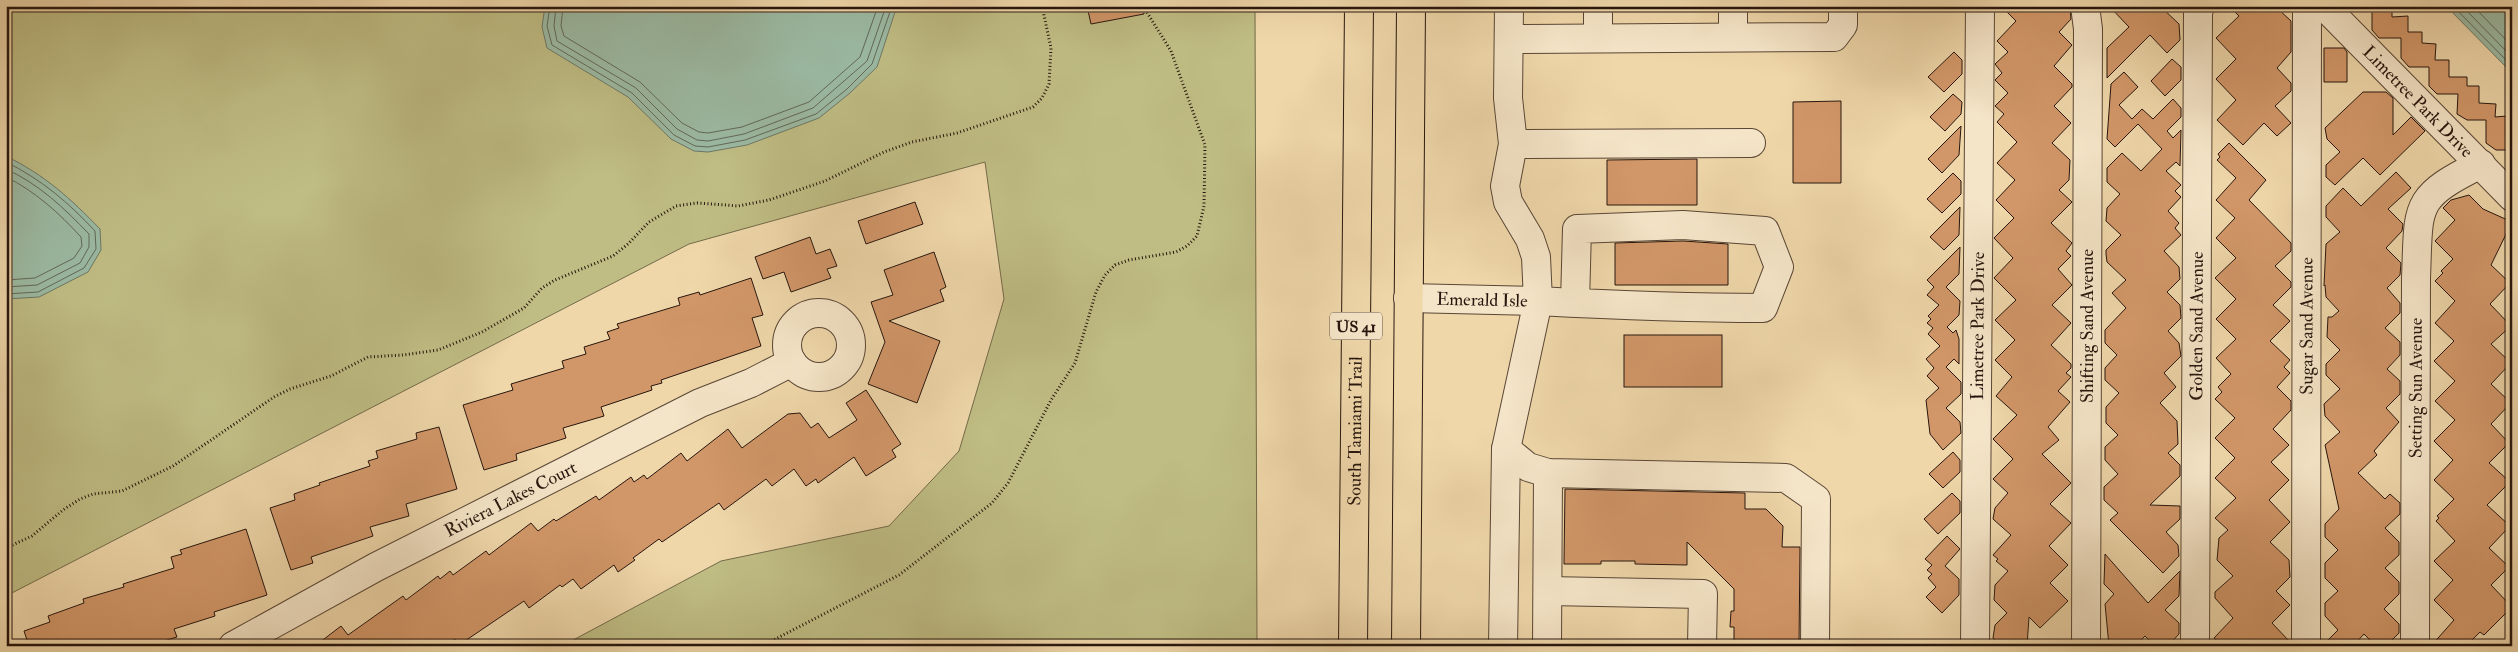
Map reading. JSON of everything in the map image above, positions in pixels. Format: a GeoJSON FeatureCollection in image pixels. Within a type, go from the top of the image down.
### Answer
{"type":"FeatureCollection","features":[{"type":"Feature","properties":{"kind":"main road","name":"South Tamiami Trail"},"geometry":{"type":"LineString","coordinates":[[1353,646],[1359,6]]}},
{"type":"Feature","properties":{"kind":"main road","name":"US 41"},"geometry":{"type":"LineString","coordinates":[[1406,646],[1411,6]]}},
{"type":"Feature","properties":{"kind":"street","name":"Emerald Isle"},"geometry":{"type":"LineString","coordinates":[[1408,298],[1538,301],[1536,257],[1530,239],[1508,202],[1505,186],[1513,144],[1508,98],[1509,6]]}},
{"type":"Feature","properties":{"kind":"street"},"geometry":{"type":"LineString","coordinates":[[1598,6],[1598,38]]}},
{"type":"Feature","properties":{"kind":"street"},"geometry":{"type":"LineString","coordinates":[[1733,6],[1733,37]]}},
{"type":"Feature","properties":{"kind":"street"},"geometry":{"type":"LineString","coordinates":[[1509,39],[1834,37],[1843,25],[1843,6]]}},
{"type":"Feature","properties":{"kind":"street","name":"Limetree Park Drive"},"geometry":{"type":"LineString","coordinates":[[1975,646],[1980,6]]}},
{"type":"Feature","properties":{"kind":"street","name":"Shifting Sand Avenue"},"geometry":{"type":"LineString","coordinates":[[2085,6],[2088,29],[2086,646]]}},
{"type":"Feature","properties":{"kind":"street","name":"Golden Sand Avenue"},"geometry":{"type":"LineString","coordinates":[[2195,646],[2198,13],[2200,6]]}},
{"type":"Feature","properties":{"kind":"street","name":"Sugar Sand Avenue"},"geometry":{"type":"LineString","coordinates":[[2306,646],[2307,6]]}},
{"type":"Feature","properties":{"kind":"street","name":"Limetree Park Drive"},"geometry":{"type":"LineString","coordinates":[[2324,6],[2512,197]]}},
{"type":"Feature","properties":{"kind":"street"},"geometry":{"type":"LineString","coordinates":[[1513,144],[1751,143]]}},
{"type":"Feature","properties":{"kind":"street","name":"Setting Sun Avenue"},"geometry":{"type":"LineString","coordinates":[[2415,646],[2416,278],[2418,218],[2429,195],[2448,180],[2480,164]]}},
{"type":"Feature","properties":{"kind":"street"},"geometry":{"type":"LineString","coordinates":[[1503,646],[1506,449],[1538,301],[1575,303],[1677,308],[1763,308],[1779,267],[1765,231],[1683,225],[1577,229],[1575,303]]}},
{"type":"Feature","properties":{"kind":"street","name":"Riviera Lakes Court"},"geometry":{"type":"LineString","coordinates":[[234,646],[385,563],[700,403],[751,383],[792,362]]}},
{"type":"Feature","properties":{"kind":"street"},"geometry":{"type":"LineString","coordinates":[[1506,449],[1528,466],[1548,473],[1786,478],[1816,499],[1815,646]]}},
{"type":"Feature","properties":{"kind":"street"},"geometry":{"type":"LineString","coordinates":[[1547,646],[1548,473]]}},
{"type":"Feature","properties":{"kind":"street"},"geometry":{"type":"LineString","coordinates":[[1548,591],[1703,594],[1702,646]]}},
{"type":"Feature","properties":{"kind":"path"},"geometry":{"type":"LineString","coordinates":[[6,548],[32,536],[62,510],[80,499],[93,494],[122,490],[174,466],[274,397],[290,389],[331,376],[368,357],[438,350],[482,332],[524,308],[542,288],[554,280],[613,256],[638,235],[649,222],[676,206],[697,203],[738,206],[770,200],[825,181],[884,152],[912,142],[957,133],[1033,108],[1042,98],[1049,84],[1051,48],[1042,6]]}},
{"type":"Feature","properties":{"kind":"path"},"geometry":{"type":"LineString","coordinates":[[762,646],[899,575],[992,503],[1008,484],[1051,400],[1075,363],[1096,292],[1105,275],[1115,265],[1129,260],[1176,252],[1187,246],[1196,236],[1204,206],[1203,138],[1171,51],[1142,6]]}},
{"type":"Feature","properties":{"kind":"shaded area"},"geometry":{"type":"Polygon","coordinates":[[[6,6],[1255,6],[1257,646],[562,646],[721,561],[889,526],[959,451],[1004,299],[985,162],[689,244],[6,596],[6,6]]]}},
{"type":"Feature","properties":{"kind":"water"},"geometry":{"type":"Polygon","coordinates":[[[545,6],[897,6],[877,67],[850,93],[819,118],[747,145],[708,152],[694,151],[671,139],[628,97],[547,48],[542,27],[545,6]]]}},
{"type":"Feature","properties":{"kind":"water"},"geometry":{"type":"Polygon","coordinates":[[[2446,6],[2512,6],[2512,73],[2446,6]]]}},
{"type":"Feature","properties":{"kind":"water"},"geometry":{"type":"Polygon","coordinates":[[[6,156],[33,171],[57,188],[100,229],[101,250],[88,272],[39,297],[6,299],[6,156]]]}},
{"type":"Feature","properties":{"kind":"building"},"geometry":{"type":"Polygon","coordinates":[[[1087,6],[1143,6],[1144,14],[1091,24],[1087,6]]]}},
{"type":"Feature","properties":{"kind":"building"},"geometry":{"type":"Polygon","coordinates":[[[2001,6],[2070,6],[2071,19],[2059,32],[2072,45],[2054,66],[2072,84],[2072,87],[2054,106],[2071,123],[2052,143],[2070,160],[2069,180],[2059,190],[2072,202],[2051,223],[2072,243],[2066,251],[2071,256],[2058,269],[2072,285],[2052,305],[2071,323],[2051,345],[2071,364],[2071,368],[2066,373],[2071,377],[2058,391],[2070,402],[2048,427],[2059,440],[2042,454],[2071,483],[2050,504],[2071,523],[2049,546],[2068,565],[2050,583],[2068,601],[2040,628],[2029,617],[2027,646],[2000,646],[1993,638],[1995,625],[2007,613],[1994,600],[1995,585],[2008,571],[1996,561],[1998,559],[1993,555],[2011,535],[1993,519],[1995,508],[2008,493],[1993,479],[2013,459],[1993,439],[2017,415],[1996,396],[2012,377],[1995,360],[2015,340],[1995,320],[2016,300],[1994,278],[2013,258],[1994,238],[2014,218],[1996,200],[2015,180],[1997,163],[2017,142],[1997,122],[2004,114],[1995,106],[2008,93],[1995,80],[2002,73],[1995,64],[2008,52],[1997,41],[2016,21],[2001,6]]]}},
{"type":"Feature","properties":{"kind":"building"},"geometry":{"type":"Polygon","coordinates":[[[2109,6],[2160,6],[2179,24],[2180,40],[2167,53],[2150,35],[2107,78],[2107,48],[2129,27],[2109,6]]]}},
{"type":"Feature","properties":{"kind":"building"},"geometry":{"type":"Polygon","coordinates":[[[2229,6],[2275,6],[2291,21],[2291,52],[2277,68],[2291,83],[2291,91],[2275,106],[2291,123],[2277,136],[2264,123],[2243,145],[2217,120],[2236,100],[2216,79],[2236,59],[2216,38],[2239,16],[2229,6]]]}},
{"type":"Feature","properties":{"kind":"building"},"geometry":{"type":"Polygon","coordinates":[[[2372,6],[2392,6],[2392,17],[2408,16],[2408,32],[2422,32],[2422,43],[2436,44],[2435,60],[2449,60],[2449,77],[2467,77],[2467,86],[2479,86],[2479,103],[2496,104],[2495,117],[2507,116],[2507,150],[2496,150],[2486,143],[2486,120],[2467,120],[2457,114],[2458,94],[2437,94],[2429,86],[2429,67],[2409,67],[2401,58],[2401,38],[2379,38],[2372,30],[2372,6]]]}},
{"type":"Feature","properties":{"kind":"building"},"geometry":{"type":"Polygon","coordinates":[[[2324,48],[2344,48],[2347,52],[2347,82],[2324,82],[2324,48]]]}},
{"type":"Feature","properties":{"kind":"building"},"geometry":{"type":"Polygon","coordinates":[[[1954,52],[1962,60],[1962,74],[1944,92],[1928,77],[1954,52]]]}},
{"type":"Feature","properties":{"kind":"building"},"geometry":{"type":"Polygon","coordinates":[[[2172,59],[2181,67],[2181,80],[2165,96],[2151,81],[2172,59]]]}},
{"type":"Feature","properties":{"kind":"building"},"geometry":{"type":"Polygon","coordinates":[[[2124,72],[2138,87],[2119,105],[2132,119],[2142,109],[2153,119],[2173,99],[2181,108],[2181,117],[2167,131],[2173,138],[2181,130],[2180,166],[2176,162],[2166,171],[2181,185],[2175,191],[2181,197],[2168,211],[2179,223],[2175,228],[2181,235],[2164,251],[2179,267],[2180,279],[2167,292],[2180,305],[2181,318],[2168,331],[2179,343],[2181,356],[2164,373],[2176,387],[2160,403],[2177,421],[2178,444],[2168,453],[2180,465],[2180,476],[2150,505],[2180,506],[2180,519],[2166,532],[2178,545],[2179,556],[2163,573],[2110,520],[2118,513],[2104,500],[2104,487],[2118,474],[2105,460],[2105,447],[2118,435],[2106,423],[2106,407],[2119,393],[2105,380],[2105,368],[2117,355],[2105,343],[2105,330],[2126,308],[2112,293],[2126,280],[2107,262],[2106,250],[2121,235],[2106,221],[2107,208],[2120,194],[2107,182],[2107,168],[2122,153],[2141,171],[2162,149],[2138,124],[2115,147],[2107,139],[2111,84],[2124,72]]]}},
{"type":"Feature","properties":{"kind":"building"},"geometry":{"type":"Polygon","coordinates":[[[2363,92],[2386,92],[2393,98],[2393,135],[2411,117],[2425,131],[2380,175],[2363,158],[2335,185],[2326,177],[2326,165],[2340,152],[2327,139],[2325,128],[2363,92]]]}},
{"type":"Feature","properties":{"kind":"building"},"geometry":{"type":"Polygon","coordinates":[[[1953,94],[1962,102],[1961,114],[1945,131],[1930,117],[1953,94]]]}},
{"type":"Feature","properties":{"kind":"building"},"geometry":{"type":"Polygon","coordinates":[[[1841,101],[1841,183],[1793,183],[1793,102],[1841,101]]]}},
{"type":"Feature","properties":{"kind":"building"},"geometry":{"type":"Polygon","coordinates":[[[1961,126],[1959,155],[1942,173],[1928,159],[1961,126]]]}},
{"type":"Feature","properties":{"kind":"building"},"geometry":{"type":"Polygon","coordinates":[[[2229,143],[2266,180],[2249,200],[2291,243],[2291,251],[2275,266],[2291,282],[2291,287],[2273,305],[2290,321],[2270,341],[2290,360],[2284,367],[2290,373],[2277,387],[2291,401],[2291,410],[2273,429],[2289,445],[2271,462],[2289,480],[2269,500],[2290,522],[2270,542],[2289,560],[2290,577],[2276,591],[2290,605],[2272,623],[2290,642],[2290,646],[2223,646],[2214,638],[2233,618],[2215,598],[2215,592],[2233,576],[2217,560],[2219,538],[2228,530],[2215,518],[2236,498],[2215,478],[2235,458],[2215,438],[2235,418],[2215,399],[2222,392],[2218,387],[2231,374],[2216,358],[2236,339],[2216,319],[2236,299],[2215,278],[2236,258],[2216,238],[2235,218],[2216,200],[2236,178],[2217,160],[2220,157],[2218,154],[2229,143]]]}},
{"type":"Feature","properties":{"kind":"building"},"geometry":{"type":"Polygon","coordinates":[[[1697,159],[1697,205],[1607,205],[1607,160],[1697,159]]]}},
{"type":"Feature","properties":{"kind":"building"},"geometry":{"type":"Polygon","coordinates":[[[2396,172],[2411,188],[2388,209],[2403,224],[2402,231],[2386,248],[2401,263],[2400,275],[2387,288],[2400,303],[2400,313],[2385,328],[2400,342],[2400,355],[2387,369],[2400,381],[2400,394],[2386,408],[2399,422],[2374,451],[2377,455],[2358,473],[2385,499],[2390,494],[2400,503],[2400,514],[2385,528],[2399,542],[2399,555],[2385,568],[2399,582],[2399,594],[2384,609],[2399,624],[2399,633],[2386,646],[2376,646],[2364,634],[2353,646],[2322,646],[2338,630],[2325,616],[2325,603],[2338,591],[2325,578],[2325,563],[2338,550],[2325,537],[2325,524],[2339,509],[2325,445],[2340,432],[2325,416],[2324,404],[2340,389],[2326,375],[2326,364],[2340,350],[2327,337],[2328,317],[2332,317],[2339,311],[2326,297],[2324,286],[2326,244],[2340,232],[2326,217],[2326,206],[2343,188],[2361,206],[2396,172]]]}},
{"type":"Feature","properties":{"kind":"building"},"geometry":{"type":"Polygon","coordinates":[[[1953,173],[1961,181],[1961,194],[1942,213],[1927,199],[1953,173]]]}},
{"type":"Feature","properties":{"kind":"building"},"geometry":{"type":"Polygon","coordinates":[[[2469,195],[2483,209],[2512,222],[2491,265],[2510,283],[2490,304],[2511,326],[2491,344],[2511,363],[2491,384],[2511,403],[2491,424],[2509,443],[2489,463],[2510,482],[2487,505],[2510,526],[2489,548],[2509,567],[2491,585],[2512,607],[2484,635],[2480,632],[2466,646],[2431,646],[2454,620],[2434,600],[2453,580],[2434,561],[2455,541],[2436,521],[2439,518],[2437,516],[2454,499],[2434,480],[2453,460],[2434,441],[2455,420],[2435,401],[2455,381],[2434,361],[2454,341],[2435,323],[2455,301],[2435,281],[2443,273],[2441,271],[2453,259],[2435,241],[2455,220],[2443,208],[2451,200],[2469,195]]]}},
{"type":"Feature","properties":{"kind":"building"},"geometry":{"type":"Polygon","coordinates":[[[915,202],[923,224],[866,244],[858,221],[915,202]]]}},
{"type":"Feature","properties":{"kind":"building"},"geometry":{"type":"Polygon","coordinates":[[[1960,207],[1959,235],[1944,250],[1930,237],[1960,207]]]}},
{"type":"Feature","properties":{"kind":"building"},"geometry":{"type":"Polygon","coordinates":[[[810,237],[816,254],[830,249],[837,266],[827,269],[831,278],[791,292],[784,272],[763,279],[755,257],[810,237]]]}},
{"type":"Feature","properties":{"kind":"building"},"geometry":{"type":"Polygon","coordinates":[[[1683,241],[1728,244],[1728,285],[1615,285],[1615,243],[1683,241]]]}},
{"type":"Feature","properties":{"kind":"building"},"geometry":{"type":"Polygon","coordinates":[[[1960,247],[1959,274],[1946,287],[1960,301],[1959,315],[1947,327],[1953,333],[1956,330],[1959,339],[1959,364],[1954,359],[1946,367],[1961,382],[1961,394],[1946,408],[1960,422],[1961,433],[1943,450],[1930,434],[1926,400],[1939,388],[1927,376],[1934,368],[1926,359],[1940,346],[1928,334],[1933,328],[1927,323],[1931,319],[1928,316],[1939,305],[1927,295],[1934,287],[1927,280],[1960,247]]]}},
{"type":"Feature","properties":{"kind":"building"},"geometry":{"type":"Polygon","coordinates":[[[934,252],[946,287],[940,290],[944,301],[889,321],[940,341],[917,403],[868,384],[885,342],[871,302],[893,295],[884,270],[934,252]]]}},
{"type":"Feature","properties":{"kind":"building"},"geometry":{"type":"Polygon","coordinates":[[[751,278],[763,315],[752,318],[761,346],[661,380],[662,383],[651,386],[652,390],[601,407],[604,416],[563,428],[566,438],[516,454],[517,460],[484,470],[463,405],[513,390],[511,384],[564,368],[562,361],[586,354],[584,347],[610,339],[607,332],[619,328],[617,324],[680,305],[678,298],[699,292],[700,295],[751,278]]]}},
{"type":"Feature","properties":{"kind":"building"},"geometry":{"type":"Polygon","coordinates":[[[1624,335],[1722,335],[1722,387],[1624,387],[1624,335]]]}},
{"type":"Feature","properties":{"kind":"building"},"geometry":{"type":"Polygon","coordinates":[[[866,390],[901,444],[892,450],[896,457],[866,476],[854,457],[818,483],[816,479],[806,486],[794,469],[772,486],[766,479],[724,510],[719,503],[662,542],[659,539],[633,558],[635,560],[618,572],[614,565],[581,589],[573,579],[562,587],[560,585],[529,608],[524,601],[459,645],[455,639],[445,646],[315,646],[341,626],[348,635],[403,596],[406,600],[438,576],[440,579],[450,571],[453,575],[486,551],[489,555],[531,523],[538,531],[554,519],[556,521],[596,496],[599,500],[631,477],[634,482],[644,475],[647,479],[681,453],[687,461],[728,429],[742,448],[788,414],[800,413],[811,428],[818,423],[829,438],[857,420],[846,403],[866,390]]]}},
{"type":"Feature","properties":{"kind":"building"},"geometry":{"type":"Polygon","coordinates":[[[439,427],[457,489],[406,504],[409,516],[370,527],[373,536],[311,557],[313,563],[291,570],[270,508],[295,500],[294,494],[320,485],[319,483],[370,466],[368,461],[378,458],[376,451],[417,439],[416,433],[439,427]]]}},
{"type":"Feature","properties":{"kind":"building"},"geometry":{"type":"Polygon","coordinates":[[[1953,452],[1960,460],[1960,472],[1943,488],[1929,474],[1953,452]]]}},
{"type":"Feature","properties":{"kind":"building"},"geometry":{"type":"Polygon","coordinates":[[[1565,489],[1745,493],[1745,509],[1766,509],[1783,526],[1782,547],[1800,547],[1799,646],[1734,646],[1734,627],[1730,627],[1731,611],[1734,611],[1734,589],[1687,542],[1687,565],[1635,564],[1635,561],[1601,561],[1601,564],[1564,564],[1565,489]]]}},
{"type":"Feature","properties":{"kind":"building"},"geometry":{"type":"Polygon","coordinates":[[[1952,493],[1960,501],[1960,513],[1938,534],[1924,519],[1952,493]]]}},
{"type":"Feature","properties":{"kind":"building"},"geometry":{"type":"Polygon","coordinates":[[[246,529],[267,595],[214,612],[215,616],[174,629],[177,637],[147,646],[29,646],[24,631],[50,622],[48,616],[84,603],[83,599],[124,587],[123,584],[174,568],[171,557],[182,554],[180,550],[246,529]]]}},
{"type":"Feature","properties":{"kind":"building"},"geometry":{"type":"Polygon","coordinates":[[[1947,536],[1960,549],[1945,566],[1959,579],[1959,595],[1942,613],[1926,597],[1936,587],[1928,578],[1932,574],[1927,570],[1932,565],[1925,559],[1947,536]]]}},
{"type":"Feature","properties":{"kind":"building"},"geometry":{"type":"Polygon","coordinates":[[[2105,554],[2148,603],[2180,571],[2179,596],[2165,610],[2179,623],[2179,634],[2168,646],[2155,646],[2145,636],[2135,646],[2109,646],[2105,604],[2114,594],[2104,584],[2105,554]]]}}]}
